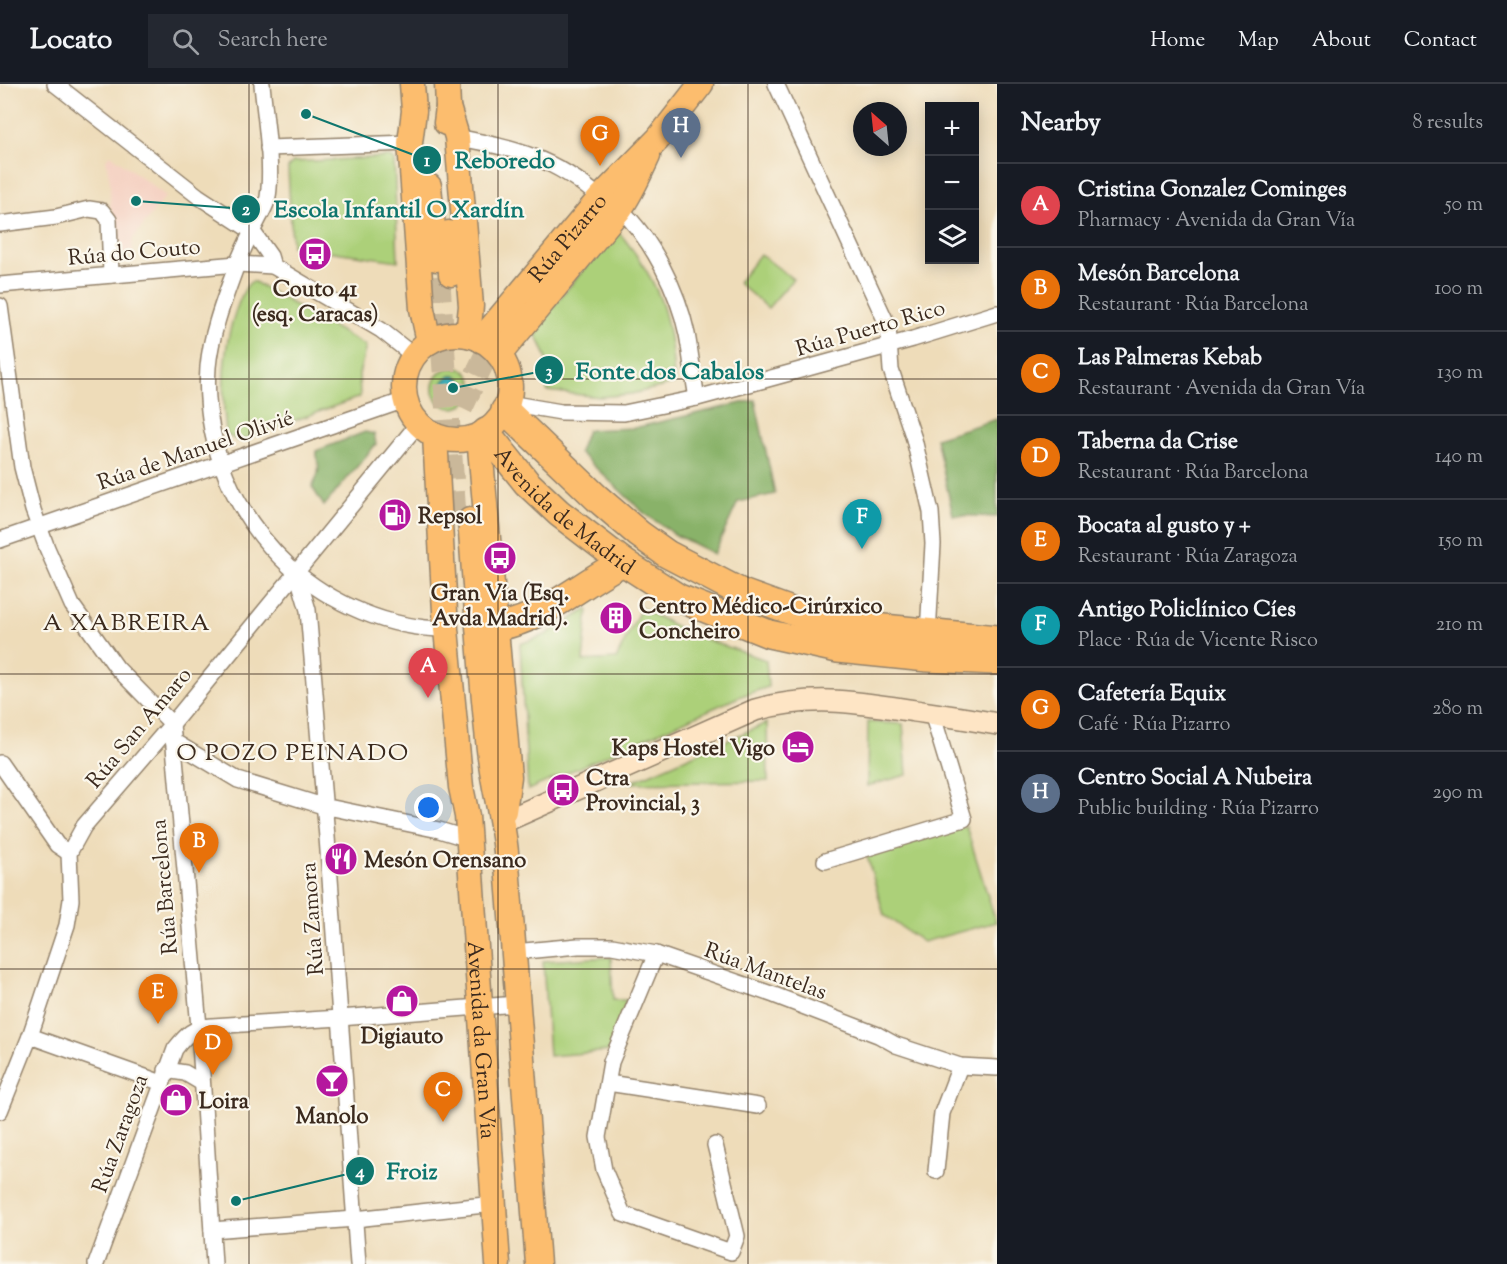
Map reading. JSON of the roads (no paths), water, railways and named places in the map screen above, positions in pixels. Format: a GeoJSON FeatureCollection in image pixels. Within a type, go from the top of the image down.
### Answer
{"type":"FeatureCollection","features":[{"type":"Feature","properties":{"kind":"highway","name":"Avenida de Madrid"},"geometry":{"type":"LineString","coordinates":[[507,406],[597,498],[639,534],[667,554],[742,593],[808,617],[842,624],[997,639]]}},
{"type":"Feature","properties":{"kind":"highway","name":"Avenida de Madrid"},"geometry":{"type":"LineString","coordinates":[[482,434],[532,488],[559,513],[623,562],[679,598],[769,634],[838,649],[997,662]]}},
{"type":"Feature","properties":{"kind":"highway"},"geometry":{"type":"LineString","coordinates":[[496,627],[509,625],[551,608],[597,576],[623,562]]}},
{"type":"Feature","properties":{"kind":"main road"},"geometry":{"type":"LineString","coordinates":[[412,84],[414,111],[410,143],[422,309],[421,349],[404,377],[403,385],[409,413],[426,430],[457,441],[482,434],[497,422],[507,406],[510,386],[507,370],[483,343],[471,306],[457,137],[448,96]]}},
{"type":"Feature","properties":{"kind":"main road","name":"Rúa Pizarro"},"geometry":{"type":"LineString","coordinates":[[483,343],[610,203],[701,84]]}},
{"type":"Feature","properties":{"kind":"main road"},"geometry":{"type":"LineString","coordinates":[[414,111],[425,141],[444,275],[444,137],[448,96]]}},
{"type":"Feature","properties":{"kind":"main road","name":"Rúa Pizarro"},"geometry":{"type":"LineString","coordinates":[[610,203],[634,189],[637,178],[658,139]]}},
{"type":"Feature","properties":{"kind":"main road","name":"Rúa Pizarro"},"geometry":{"type":"LineString","coordinates":[[588,231],[627,185],[637,178]]}},
{"type":"Feature","properties":{"kind":"main road"},"geometry":{"type":"LineString","coordinates":[[421,349],[448,335],[483,343]]}},
{"type":"Feature","properties":{"kind":"main road","name":"Avenida da Gran Vía"},"geometry":{"type":"LineString","coordinates":[[426,430],[461,787],[468,827],[498,1264]]}},
{"type":"Feature","properties":{"kind":"main road","name":"Avenida da Gran Vía"},"geometry":{"type":"LineString","coordinates":[[482,434],[509,777],[503,822]]}},
{"type":"Feature","properties":{"kind":"main road","name":"Avenida da Gran Vía"},"geometry":{"type":"LineString","coordinates":[[468,827],[474,785],[462,522],[492,780],[503,822],[538,1264]]}},
{"type":"Feature","properties":{"kind":"street"},"geometry":{"type":"LineString","coordinates":[[262,84],[268,148],[268,199],[237,264],[217,321],[208,367],[209,423],[220,465],[253,526],[268,545],[297,573],[354,609],[408,625],[446,629]]}},
{"type":"Feature","properties":{"kind":"street"},"geometry":{"type":"LineString","coordinates":[[776,84],[886,322],[891,345],[891,370],[914,439],[931,512],[933,544],[928,633]]}},
{"type":"Feature","properties":{"kind":"street"},"geometry":{"type":"LineString","coordinates":[[59,88],[198,196],[253,232],[270,256],[273,266],[381,330],[421,349]]}},
{"type":"Feature","properties":{"kind":"street"},"geometry":{"type":"LineString","coordinates":[[457,137],[515,150],[542,160],[579,180],[633,222],[655,252],[676,298],[686,332],[697,398]]}},
{"type":"Feature","properties":{"kind":"street"},"geometry":{"type":"LineString","coordinates":[[268,148],[410,143]]}},
{"type":"Feature","properties":{"kind":"street"},"geometry":{"type":"LineString","coordinates":[[0,224],[56,217],[89,209],[102,211],[108,220],[111,275]]}},
{"type":"Feature","properties":{"kind":"street","name":"Rúa do Couto"},"geometry":{"type":"LineString","coordinates":[[0,285],[237,264],[273,266]]}},
{"type":"Feature","properties":{"kind":"street"},"geometry":{"type":"LineString","coordinates":[[0,306],[7,410],[39,527],[72,605],[117,668],[172,724]]}},
{"type":"Feature","properties":{"kind":"street","name":"Rúa Puerto Rico"},"geometry":{"type":"LineString","coordinates":[[507,406],[561,412],[624,413],[697,398],[891,345],[997,312]]}},
{"type":"Feature","properties":{"kind":"street","name":"Rúa de Manuel Olivié"},"geometry":{"type":"LineString","coordinates":[[0,540],[405,400]]}},
{"type":"Feature","properties":{"kind":"street","name":"Rúa San Amaro"},"geometry":{"type":"LineString","coordinates":[[69,854],[84,826],[172,724],[366,486],[426,430]]}},
{"type":"Feature","properties":{"kind":"street","name":"Rúa Zamora"},"geometry":{"type":"LineString","coordinates":[[297,573],[308,610],[327,837],[357,1264]]}},
{"type":"Feature","properties":{"kind":"street"},"geometry":{"type":"LineString","coordinates":[[503,822],[754,711],[778,704],[826,700],[870,703],[997,724]]}},
{"type":"Feature","properties":{"kind":"street"},"geometry":{"type":"LineString","coordinates":[[825,861],[964,819],[932,713]]}},
{"type":"Feature","properties":{"kind":"street","name":"Rúa Barcelona"},"geometry":{"type":"LineString","coordinates":[[172,724],[198,1027],[214,1264]]}},
{"type":"Feature","properties":{"kind":"street"},"geometry":{"type":"LineString","coordinates":[[174,741],[238,780],[323,806],[439,830],[468,827]]}},
{"type":"Feature","properties":{"kind":"street"},"geometry":{"type":"LineString","coordinates":[[0,763],[57,845],[69,854],[71,900],[67,925],[30,1036],[0,1111]]}},
{"type":"Feature","properties":{"kind":"street","name":"Rúa Mantelas"},"geometry":{"type":"LineString","coordinates":[[514,952],[578,946],[612,946],[656,954],[774,995],[878,1035],[896,1045],[960,1066],[997,1068]]}},
{"type":"Feature","properties":{"kind":"street"},"geometry":{"type":"LineString","coordinates":[[656,954],[611,1062],[598,1137],[604,1170],[623,1214],[731,1252],[736,1236],[715,1145]]}},
{"type":"Feature","properties":{"kind":"street"},"geometry":{"type":"LineString","coordinates":[[198,1027],[518,1004]]}},
{"type":"Feature","properties":{"kind":"street","name":"Rúa Zaragoza"},"geometry":{"type":"LineString","coordinates":[[96,1264],[175,1049],[186,1034],[198,1027]]}},
{"type":"Feature","properties":{"kind":"street"},"geometry":{"type":"LineString","coordinates":[[30,1036],[164,1076],[186,1073],[202,1083]]}},
{"type":"Feature","properties":{"kind":"street"},"geometry":{"type":"LineString","coordinates":[[936,1170],[942,1113],[960,1066]]}},
{"type":"Feature","properties":{"kind":"street"},"geometry":{"type":"LineString","coordinates":[[608,1083],[758,1106]]}},
{"type":"Feature","properties":{"kind":"street"},"geometry":{"type":"LineString","coordinates":[[212,1230],[355,1219],[494,1204]]}},
{"type":"Feature","properties":{"kind":"water"},"geometry":{"type":"Polygon","coordinates":[[[453,376],[461,379],[464,387],[461,395],[453,398],[445,395],[442,387],[445,379],[453,376]]]}},
{"type":"Feature","properties":{"kind":"tunnel"},"geometry":{"type":"LineString","coordinates":[[438,276],[455,523]]}},
{"type":"Feature","properties":{"kind":"tunnel"},"geometry":{"type":"LineString","coordinates":[[461,408],[487,353],[508,328]]}},
{"type":"Feature","properties":{"kind":"place","name":"Reboredo"},"geometry":{"type":"Point","coordinates":[306,114]}},
{"type":"Feature","properties":{"kind":"place","name":"Centro Social A Nubeira"},"geometry":{"type":"Point","coordinates":[681,158]}},
{"type":"Feature","properties":{"kind":"place","name":"Cafetería Equix"},"geometry":{"type":"Point","coordinates":[600,166]}},
{"type":"Feature","properties":{"kind":"place","name":"Escola Infantil O Xardín"},"geometry":{"type":"Point","coordinates":[136,201]}},
{"type":"Feature","properties":{"kind":"place","name":"Couto 41 (esq. Caracas)"},"geometry":{"type":"Point","coordinates":[315,254]}},
{"type":"Feature","properties":{"kind":"place","name":"Fonte dos Cabalos"},"geometry":{"type":"Point","coordinates":[453,388]}},
{"type":"Feature","properties":{"kind":"place","name":"Repsol"},"geometry":{"type":"Point","coordinates":[395,515]}},
{"type":"Feature","properties":{"kind":"place","name":"Antigo Policlínico Cíes"},"geometry":{"type":"Point","coordinates":[862,549]}},
{"type":"Feature","properties":{"kind":"place","name":"Gran Vía (Esq. Avda Madrid)."},"geometry":{"type":"Point","coordinates":[500,558]}},
{"type":"Feature","properties":{"kind":"place","name":"Centro Médico-Cirúrxico Concheiro"},"geometry":{"type":"Point","coordinates":[616,618]}},
{"type":"Feature","properties":{"kind":"place","name":"Cristina Gonzalez Cominges"},"geometry":{"type":"Point","coordinates":[428,698]}},
{"type":"Feature","properties":{"kind":"place","name":"Kaps Hostel Vigo"},"geometry":{"type":"Point","coordinates":[798,747]}},
{"type":"Feature","properties":{"kind":"place","name":"Ctra Provincial, 3"},"geometry":{"type":"Point","coordinates":[563,790]}},
{"type":"Feature","properties":{"kind":"place","name":"Mesón Orensano"},"geometry":{"type":"Point","coordinates":[341,859]}},
{"type":"Feature","properties":{"kind":"place","name":"Mesón Barcelona"},"geometry":{"type":"Point","coordinates":[199,873]}},
{"type":"Feature","properties":{"kind":"place","name":"Digiauto"},"geometry":{"type":"Point","coordinates":[402,1001]}},
{"type":"Feature","properties":{"kind":"place","name":"Bocata al gusto y +"},"geometry":{"type":"Point","coordinates":[158,1024]}},
{"type":"Feature","properties":{"kind":"place","name":"Taberna da Crise"},"geometry":{"type":"Point","coordinates":[213,1075]}},
{"type":"Feature","properties":{"kind":"place","name":"Manolo"},"geometry":{"type":"Point","coordinates":[332,1081]}},
{"type":"Feature","properties":{"kind":"place","name":"Loira"},"geometry":{"type":"Point","coordinates":[176,1100]}},
{"type":"Feature","properties":{"kind":"place","name":"Las Palmeras Kebab"},"geometry":{"type":"Point","coordinates":[443,1122]}},
{"type":"Feature","properties":{"kind":"place","name":"Froiz"},"geometry":{"type":"Point","coordinates":[236,1201]}},
{"type":"Feature","properties":{"kind":"district","name":"A XABREIRA"},"geometry":{"type":"Point","coordinates":[127,622]}},
{"type":"Feature","properties":{"kind":"district","name":"O POZO PEINADO"},"geometry":{"type":"Point","coordinates":[293,752]}}]}
